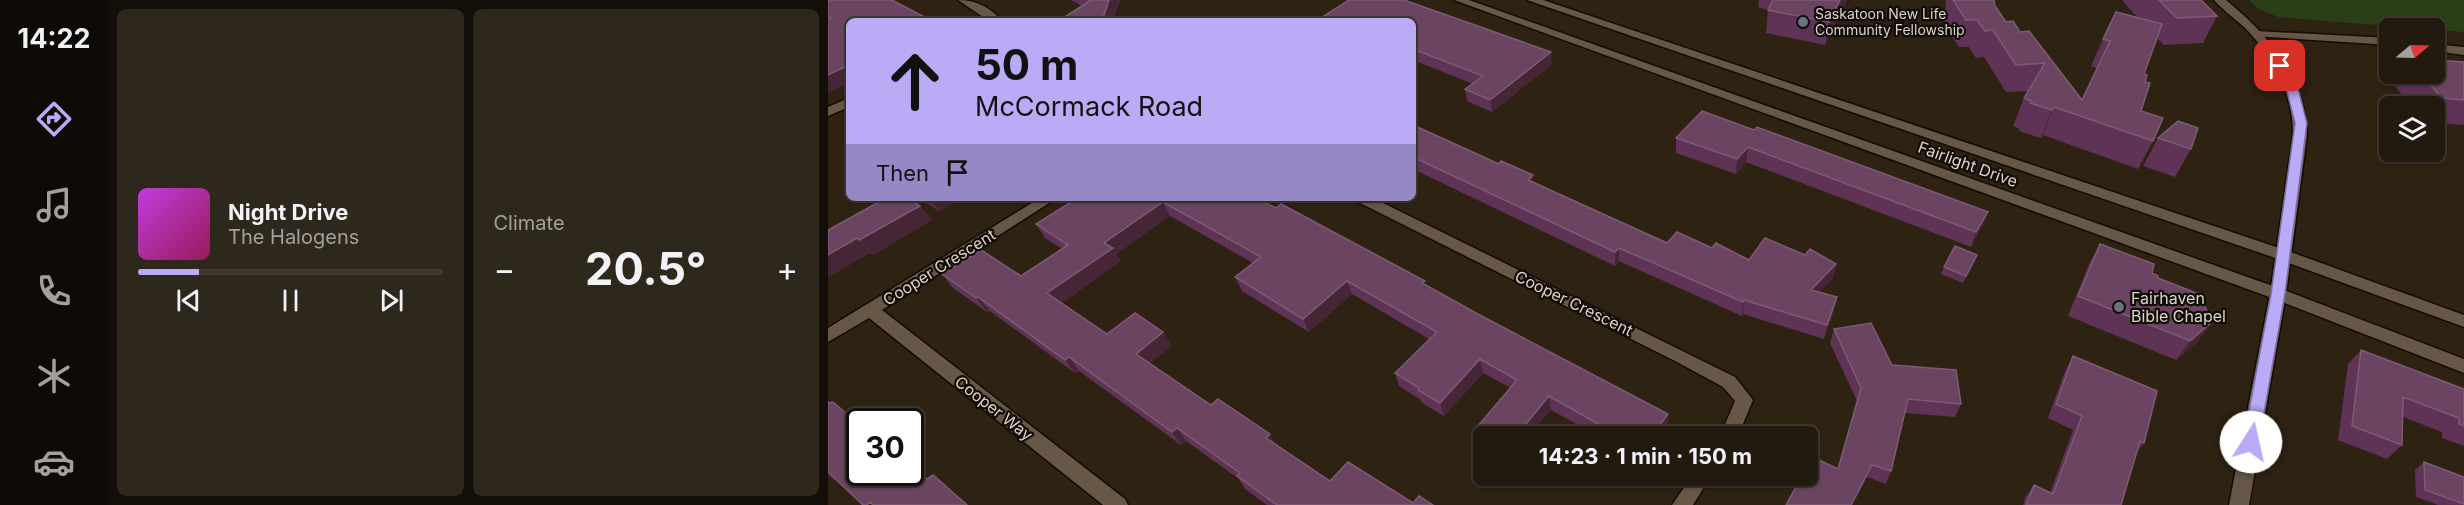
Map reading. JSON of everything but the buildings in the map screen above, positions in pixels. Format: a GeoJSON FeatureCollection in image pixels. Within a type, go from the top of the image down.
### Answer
{"type":"FeatureCollection","features":[{"type":"Feature","properties":{"kind":"street"},"geometry":{"type":"LineString","coordinates":[[963,0],[985,11],[993,18]]}},
{"type":"Feature","properties":{"kind":"street","name":"Fairlight Drive"},"geometry":{"type":"LineString","coordinates":[[1459,0],[2278,294],[2464,366]]}},
{"type":"Feature","properties":{"kind":"street","name":"Fairlight Drive"},"geometry":{"type":"LineString","coordinates":[[1532,0],[2283,255],[2464,321]]}},
{"type":"Feature","properties":{"kind":"street"},"geometry":{"type":"LineString","coordinates":[[2219,0],[2256,34],[2286,76],[2299,109],[2301,123],[2278,294],[2239,505]]}},
{"type":"Feature","properties":{"kind":"street"},"geometry":{"type":"LineString","coordinates":[[2256,34],[2379,41]]}},
{"type":"Feature","properties":{"kind":"street"},"geometry":{"type":"LineString","coordinates":[[2445,48],[2464,51]]}},
{"type":"Feature","properties":{"kind":"street"},"geometry":{"type":"LineString","coordinates":[[828,112],[846,103]]}},
{"type":"Feature","properties":{"kind":"street","name":"Cooper Crescent"},"geometry":{"type":"LineString","coordinates":[[828,336],[1045,201]]}},
{"type":"Feature","properties":{"kind":"street","name":"Cooper Crescent"},"geometry":{"type":"LineString","coordinates":[[1367,201],[1729,382],[1744,400],[1734,426]]}},
{"type":"Feature","properties":{"kind":"street","name":"Cooper Way"},"geometry":{"type":"LineString","coordinates":[[870,310],[1118,505]]}},
{"type":"Feature","properties":{"kind":"street"},"geometry":{"type":"LineString","coordinates":[[1682,505],[1695,486]]}},
{"type":"Feature","properties":{"kind":"green space"},"geometry":{"type":"Polygon","coordinates":[[[2249,0],[2464,0],[2464,32],[2445,30],[2445,18],[2379,18],[2379,25],[2278,17],[2259,9],[2249,0]]]}},
{"type":"Feature","properties":{"kind":"place","name":"Saskatoon New Life Community Fellowship"},"geometry":{"type":"Point","coordinates":[1803,22]}},
{"type":"Feature","properties":{"kind":"place","name":"Fairhaven Bible Chapel"},"geometry":{"type":"Point","coordinates":[2119,307]}},
{"type":"Feature","properties":{"kind":"route"},"geometry":{"type":"LineString","coordinates":[[2251,442],[2278,294],[2300,136],[2299,109],[2280,66]]}}]}
